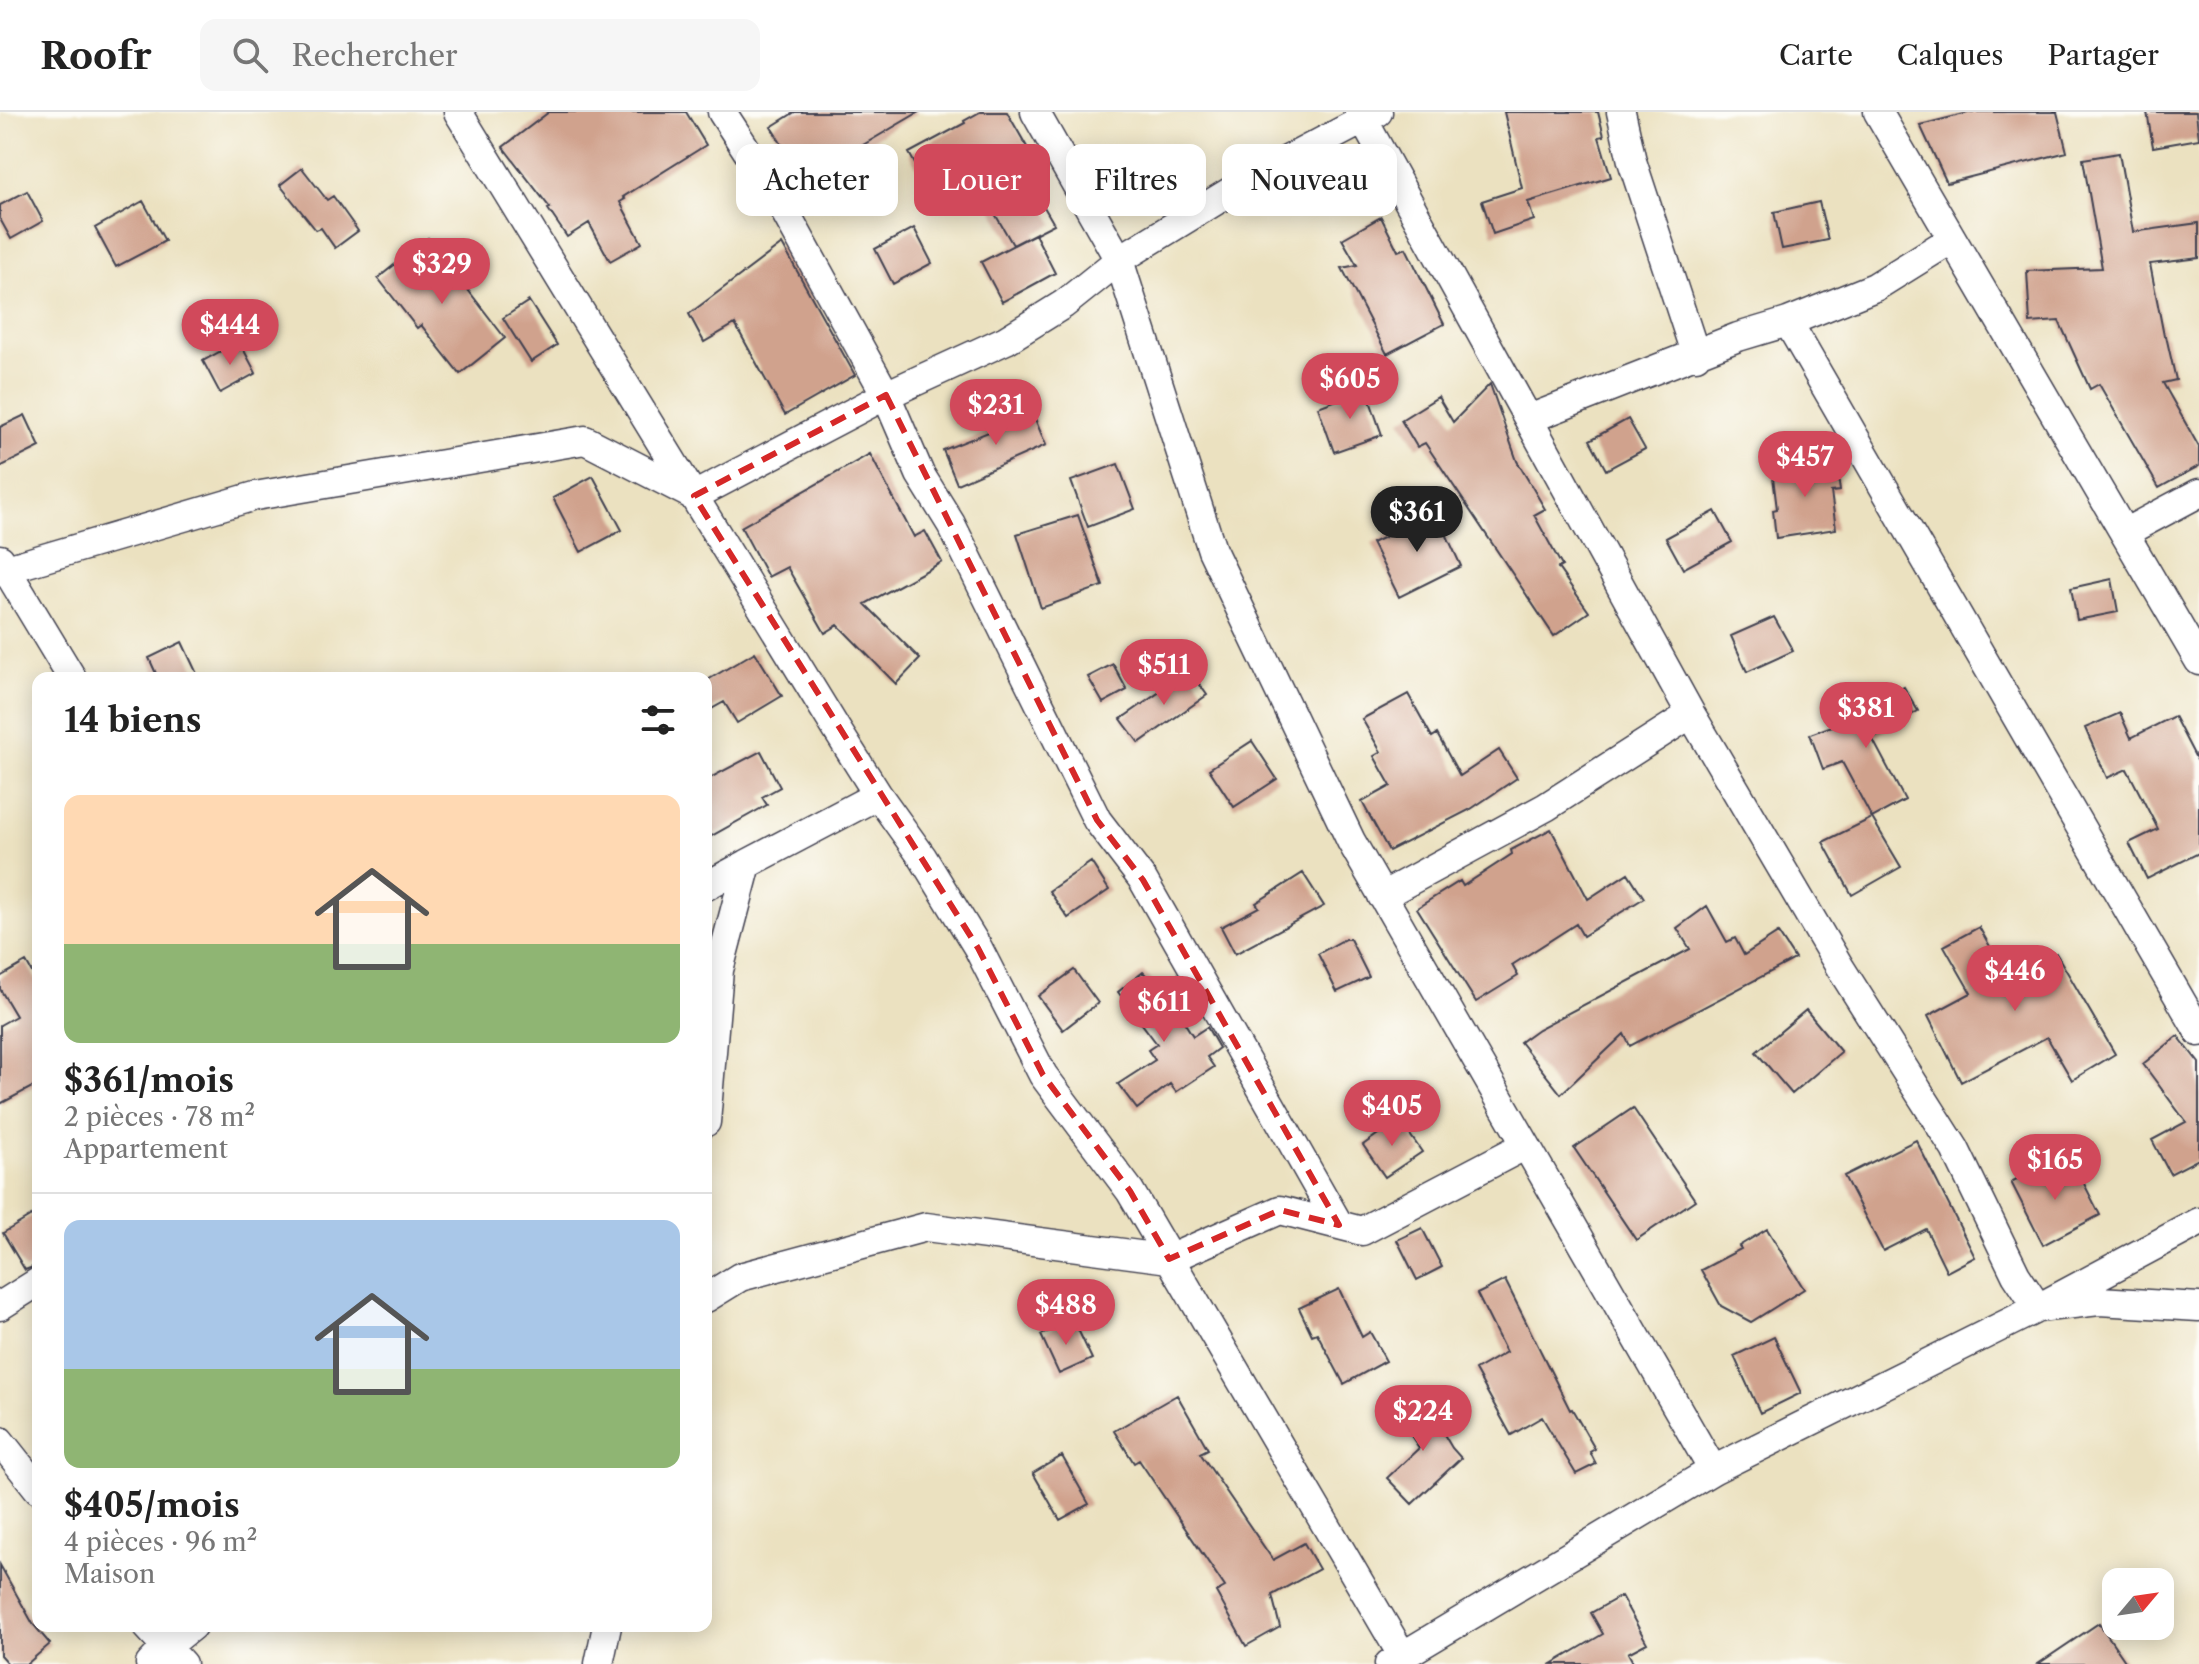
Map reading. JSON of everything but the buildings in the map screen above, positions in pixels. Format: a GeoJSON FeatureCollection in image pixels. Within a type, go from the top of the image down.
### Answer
{"type":"FeatureCollection","features":[{"type":"Feature","properties":{"kind":"street"},"geometry":{"type":"LineString","coordinates":[[458,112],[878,795],[923,858],[978,948],[1043,1075],[1130,1191],[1395,1659],[1713,1470],[2038,1308],[2199,1222]]}},
{"type":"Feature","properties":{"kind":"street"},"geometry":{"type":"LineString","coordinates":[[722,112],[777,197],[886,395],[920,474],[951,524],[1097,820],[1143,880],[1339,1225]]}},
{"type":"Feature","properties":{"kind":"street"},"geometry":{"type":"LineString","coordinates":[[1035,112],[1119,260],[1212,550],[1351,841],[1713,1470]]}},
{"type":"Feature","properties":{"kind":"street"},"geometry":{"type":"LineString","coordinates":[[1621,112],[1632,161],[1696,356]]}},
{"type":"Feature","properties":{"kind":"street"},"geometry":{"type":"LineString","coordinates":[[1878,112],[2199,661]]}},
{"type":"Feature","properties":{"kind":"street"},"geometry":{"type":"LineString","coordinates":[[694,496],[886,395],[1006,340],[1064,304],[1119,260],[1251,179],[1366,115],[1691,714],[1841,969],[1955,1149],[2016,1275],[2038,1308]]}},
{"type":"Feature","properties":{"kind":"street"},"geometry":{"type":"LineString","coordinates":[[1529,419],[1875,287],[1952,239]]}},
{"type":"Feature","properties":{"kind":"street"},"geometry":{"type":"LineString","coordinates":[[1788,322],[2199,1032]]}},
{"type":"Feature","properties":{"kind":"street"},"geometry":{"type":"LineString","coordinates":[[68,672],[2,566],[255,496],[585,440],[694,496]]}},
{"type":"Feature","properties":{"kind":"street"},"geometry":{"type":"LineString","coordinates":[[2124,533],[2199,493]]}},
{"type":"Feature","properties":{"kind":"street"},"geometry":{"type":"LineString","coordinates":[[1382,896],[1546,807],[1691,714]]}},
{"type":"Feature","properties":{"kind":"street"},"geometry":{"type":"LineString","coordinates":[[712,883],[878,795]]}},
{"type":"Feature","properties":{"kind":"street"},"geometry":{"type":"LineString","coordinates":[[712,1052],[719,970],[747,864]]}},
{"type":"Feature","properties":{"kind":"street"},"geometry":{"type":"LineString","coordinates":[[712,1294],[740,1277],[926,1227],[1169,1259],[1280,1210],[1362,1231],[1524,1146]]}},
{"type":"Feature","properties":{"kind":"street"},"geometry":{"type":"LineString","coordinates":[[0,1306],[32,1286]]}},
{"type":"Feature","properties":{"kind":"street"},"geometry":{"type":"LineString","coordinates":[[2038,1308],[2099,1301],[2199,1307]]}},
{"type":"Feature","properties":{"kind":"street"},"geometry":{"type":"LineString","coordinates":[[0,1441],[32,1481]]}},
{"type":"Feature","properties":{"kind":"street"},"geometry":{"type":"LineString","coordinates":[[161,1650],[184,1632]]}},
{"type":"Feature","properties":{"kind":"street"},"geometry":{"type":"LineString","coordinates":[[599,1664],[606,1632]]}},
{"type":"Feature","properties":{"kind":"highlighted area"},"geometry":{"type":"Polygon","coordinates":[[[886,395],[1097,820],[1143,880],[1339,1225],[1280,1210],[1169,1259],[1130,1191],[1043,1075],[978,948],[694,496],[886,395]]]}}]}
